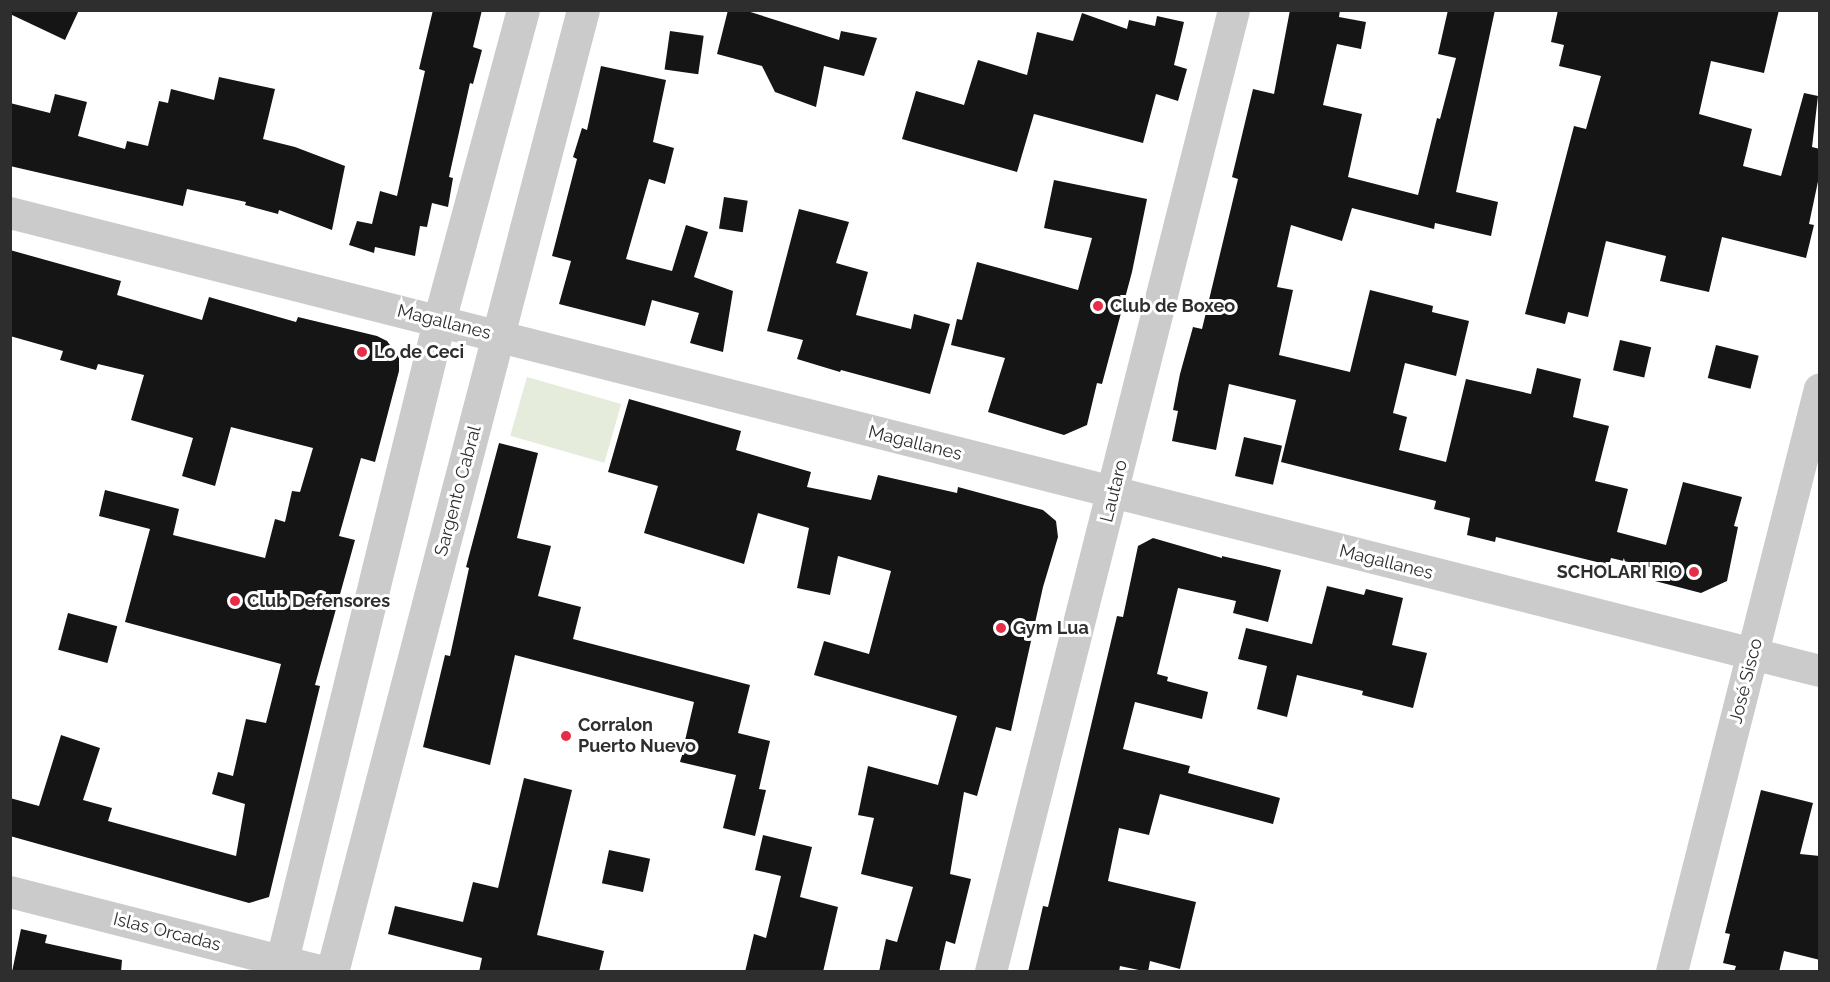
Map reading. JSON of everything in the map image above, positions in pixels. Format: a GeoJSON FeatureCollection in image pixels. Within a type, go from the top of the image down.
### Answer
{"type":"FeatureCollection","features":[{"type":"Feature","properties":{"kind":"street"},"geometry":{"type":"LineString","coordinates":[[280,966],[439,321],[522,10]]}},
{"type":"Feature","properties":{"kind":"street","name":"Sargento Cabral"},"geometry":{"type":"LineString","coordinates":[[332,972],[583,10]]}},
{"type":"Feature","properties":{"kind":"street","name":"Lautaro"},"geometry":{"type":"LineString","coordinates":[[991,972],[1234,10]]}},
{"type":"Feature","properties":{"kind":"street","name":"Magallanes"},"geometry":{"type":"LineString","coordinates":[[10,213],[1113,494],[1820,670]]}},
{"type":"Feature","properties":{"kind":"street","name":"José Sisco"},"geometry":{"type":"LineString","coordinates":[[1672,972],[1820,390]]}},
{"type":"Feature","properties":{"kind":"street","name":"Islas Orcadas"},"geometry":{"type":"LineString","coordinates":[[10,892],[280,966],[323,972]]}},
{"type":"Feature","properties":{"kind":"green space"},"geometry":{"type":"Polygon","coordinates":[[[527,377],[621,404],[604,463],[510,436],[527,377]]]}},
{"type":"Feature","properties":{"kind":"building"},"geometry":{"type":"Polygon","coordinates":[[[10,10],[79,10],[65,40],[10,14],[10,10]]]}},
{"type":"Feature","properties":{"kind":"building"},"geometry":{"type":"Polygon","coordinates":[[[433,10],[482,10],[473,47],[482,50],[473,84],[470,83],[449,177],[453,178],[448,207],[432,203],[427,227],[420,226],[415,256],[375,247],[374,253],[349,245],[357,221],[372,224],[380,191],[397,196],[425,71],[419,69],[433,10]]]}},
{"type":"Feature","properties":{"kind":"building"},"geometry":{"type":"Polygon","coordinates":[[[728,10],[744,10],[839,40],[841,31],[877,38],[864,76],[824,66],[816,107],[775,92],[762,66],[717,54],[728,10]]]}},
{"type":"Feature","properties":{"kind":"building"},"geometry":{"type":"Polygon","coordinates":[[[1290,10],[1340,10],[1339,17],[1366,22],[1361,49],[1337,44],[1323,105],[1362,114],[1348,177],[1418,195],[1437,118],[1440,119],[1456,58],[1438,54],[1448,10],[1495,10],[1456,192],[1498,202],[1491,236],[1435,223],[1434,229],[1352,208],[1342,241],[1291,225],[1277,287],[1293,290],[1279,355],[1350,372],[1370,290],[1433,306],[1432,312],[1469,321],[1456,376],[1405,363],[1393,413],[1407,417],[1399,450],[1446,462],[1466,379],[1531,394],[1537,368],[1581,379],[1573,417],[1609,426],[1595,481],[1628,489],[1617,532],[1666,545],[1683,482],[1742,497],[1734,526],[1738,527],[1727,581],[1701,593],[1655,581],[1658,569],[1611,558],[1609,565],[1496,537],[1495,542],[1467,535],[1470,518],[1434,509],[1436,501],[1281,462],[1296,400],[1229,384],[1216,450],[1172,441],[1178,411],[1173,410],[1180,374],[1193,327],[1202,329],[1238,179],[1232,177],[1253,89],[1274,94],[1290,10]]]}},
{"type":"Feature","properties":{"kind":"building"},"geometry":{"type":"Polygon","coordinates":[[[1558,10],[1779,10],[1764,73],[1711,61],[1699,114],[1752,129],[1743,166],[1781,176],[1804,93],[1818,96],[1812,147],[1820,149],[1820,172],[1809,224],[1814,225],[1806,258],[1722,237],[1709,292],[1660,281],[1666,256],[1606,241],[1588,317],[1568,312],[1565,324],[1525,314],[1574,126],[1586,129],[1601,76],[1559,66],[1564,45],[1551,42],[1558,10]]]}},
{"type":"Feature","properties":{"kind":"building"},"geometry":{"type":"Polygon","coordinates":[[[1082,13],[1127,29],[1129,20],[1155,26],[1157,16],[1184,22],[1174,65],[1187,69],[1178,101],[1156,94],[1143,143],[1034,114],[1017,172],[902,139],[916,91],[964,105],[978,60],[1027,75],[1037,32],[1073,41],[1082,13]]]}},
{"type":"Feature","properties":{"kind":"building"},"geometry":{"type":"Polygon","coordinates":[[[670,31],[704,36],[698,74],[665,70],[670,31]]]}},
{"type":"Feature","properties":{"kind":"building"},"geometry":{"type":"Polygon","coordinates":[[[601,66],[666,80],[653,142],[674,148],[665,184],[649,179],[626,259],[672,271],[686,225],[708,232],[694,277],[733,291],[723,352],[690,343],[699,313],[652,300],[645,326],[559,304],[571,261],[552,256],[577,159],[573,157],[582,128],[587,130],[601,66]]]}},
{"type":"Feature","properties":{"kind":"building"},"geometry":{"type":"Polygon","coordinates":[[[219,77],[275,89],[263,139],[295,147],[345,166],[332,230],[279,210],[278,214],[245,205],[246,202],[187,189],[183,206],[10,166],[10,103],[50,113],[55,94],[87,102],[78,136],[125,149],[127,141],[148,146],[159,101],[168,103],[171,89],[214,100],[219,77]]]}},
{"type":"Feature","properties":{"kind":"building"},"geometry":{"type":"Polygon","coordinates":[[[1054,180],[1147,199],[1132,272],[1102,384],[1097,383],[1087,425],[1064,435],[988,412],[1005,358],[951,345],[957,319],[962,320],[977,262],[1078,290],[1092,238],[1044,228],[1054,180]]]}},
{"type":"Feature","properties":{"kind":"building"},"geometry":{"type":"Polygon","coordinates":[[[724,197],[748,201],[743,232],[719,229],[724,197]]]}},
{"type":"Feature","properties":{"kind":"building"},"geometry":{"type":"Polygon","coordinates":[[[799,209],[849,222],[836,263],[868,272],[856,315],[911,329],[914,314],[950,324],[930,394],[797,359],[803,340],[767,331],[799,209]]]}},
{"type":"Feature","properties":{"kind":"building"},"geometry":{"type":"Polygon","coordinates":[[[10,250],[121,281],[117,295],[202,320],[209,297],[296,322],[298,317],[377,336],[387,341],[399,357],[399,371],[375,462],[361,458],[339,536],[355,540],[315,685],[320,686],[269,897],[249,903],[10,836],[10,798],[39,806],[61,735],[100,748],[83,800],[112,808],[108,821],[236,856],[245,804],[212,794],[218,772],[233,776],[246,719],[266,723],[281,664],[125,622],[150,529],[99,516],[105,490],[179,509],[173,535],[265,558],[275,519],[285,522],[292,491],[300,492],[313,448],[231,427],[215,486],[182,476],[193,438],[131,420],[144,375],[98,364],[96,370],[60,360],[63,351],[10,336],[10,250]]]}},
{"type":"Feature","properties":{"kind":"building"},"geometry":{"type":"Polygon","coordinates":[[[1620,340],[1651,347],[1644,377],[1613,370],[1620,340]]]}},
{"type":"Feature","properties":{"kind":"building"},"geometry":{"type":"Polygon","coordinates":[[[1716,345],[1759,356],[1750,389],[1708,378],[1716,345]]]}},
{"type":"Feature","properties":{"kind":"building"},"geometry":{"type":"Polygon","coordinates":[[[629,399],[741,431],[736,450],[811,472],[807,487],[871,500],[878,475],[957,493],[958,487],[1043,510],[1056,521],[1058,537],[1043,587],[1011,731],[996,727],[977,796],[964,792],[950,874],[971,879],[955,944],[946,941],[939,972],[879,972],[886,939],[897,942],[913,887],[861,874],[874,818],[858,815],[868,766],[938,785],[957,716],[814,675],[824,641],[869,654],[891,571],[838,556],[830,595],[797,588],[809,528],[758,513],[744,564],[644,533],[658,486],[608,472],[629,399]]]}},
{"type":"Feature","properties":{"kind":"building"},"geometry":{"type":"Polygon","coordinates":[[[1244,437],[1282,446],[1273,485],[1235,476],[1244,437]]]}},
{"type":"Feature","properties":{"kind":"building"},"geometry":{"type":"Polygon","coordinates":[[[499,443],[538,453],[517,538],[551,546],[538,596],[581,607],[573,639],[750,685],[738,733],[770,741],[759,789],[766,790],[755,836],[723,828],[736,775],[680,762],[694,702],[515,655],[490,765],[423,747],[445,655],[450,656],[469,568],[466,567],[499,443]]]}},
{"type":"Feature","properties":{"kind":"building"},"geometry":{"type":"Polygon","coordinates":[[[1153,538],[1222,558],[1222,556],[1281,570],[1268,622],[1233,613],[1236,601],[1178,588],[1157,674],[1168,677],[1167,681],[1208,692],[1202,719],[1135,702],[1123,749],[1190,766],[1188,773],[1280,798],[1273,824],[1160,794],[1149,835],[1119,828],[1108,881],[1196,902],[1180,969],[1150,961],[1148,972],[1120,966],[1119,972],[1028,972],[1043,906],[1048,907],[1117,616],[1123,617],[1138,546],[1153,538]]]}},
{"type":"Feature","properties":{"kind":"building"},"geometry":{"type":"Polygon","coordinates":[[[1327,586],[1364,595],[1366,589],[1403,598],[1392,645],[1427,653],[1413,708],[1362,695],[1363,691],[1297,675],[1287,717],[1257,709],[1267,666],[1238,659],[1246,628],[1312,644],[1327,586]]]}},
{"type":"Feature","properties":{"kind":"building"},"geometry":{"type":"Polygon","coordinates":[[[68,613],[117,626],[107,663],[58,650],[68,613]]]}},
{"type":"Feature","properties":{"kind":"building"},"geometry":{"type":"Polygon","coordinates":[[[524,778],[572,790],[537,935],[604,951],[599,972],[479,972],[482,958],[388,934],[395,906],[463,922],[473,882],[498,888],[524,778]]]}},
{"type":"Feature","properties":{"kind":"building"},"geometry":{"type":"Polygon","coordinates":[[[1761,790],[1813,803],[1800,854],[1820,856],[1820,960],[1784,951],[1779,972],[1734,972],[1736,966],[1723,963],[1730,934],[1725,933],[1761,790]]]}},
{"type":"Feature","properties":{"kind":"building"},"geometry":{"type":"Polygon","coordinates":[[[763,835],[812,847],[800,897],[838,907],[823,972],[745,972],[754,934],[766,938],[781,876],[755,870],[763,835]]]}},
{"type":"Feature","properties":{"kind":"building"},"geometry":{"type":"Polygon","coordinates":[[[609,850],[650,859],[643,892],[602,883],[609,850]]]}},
{"type":"Feature","properties":{"kind":"building"},"geometry":{"type":"Polygon","coordinates":[[[21,929],[47,935],[45,943],[122,960],[121,972],[12,972],[21,929]]]}},
{"type":"Feature","properties":{"kind":"place","name":"Club de Boxeo"},"geometry":{"type":"Point","coordinates":[1098,306]}},
{"type":"Feature","properties":{"kind":"place","name":"Lo de Ceci"},"geometry":{"type":"Point","coordinates":[362,352]}},
{"type":"Feature","properties":{"kind":"place","name":"SCHOLARI RIO"},"geometry":{"type":"Point","coordinates":[1694,572]}},
{"type":"Feature","properties":{"kind":"place","name":"Club Defensores"},"geometry":{"type":"Point","coordinates":[235,601]}},
{"type":"Feature","properties":{"kind":"place","name":"Gym Lua"},"geometry":{"type":"Point","coordinates":[1001,628]}},
{"type":"Feature","properties":{"kind":"place","name":"Corralon Puerto Nuevo"},"geometry":{"type":"Point","coordinates":[566,736]}}]}
